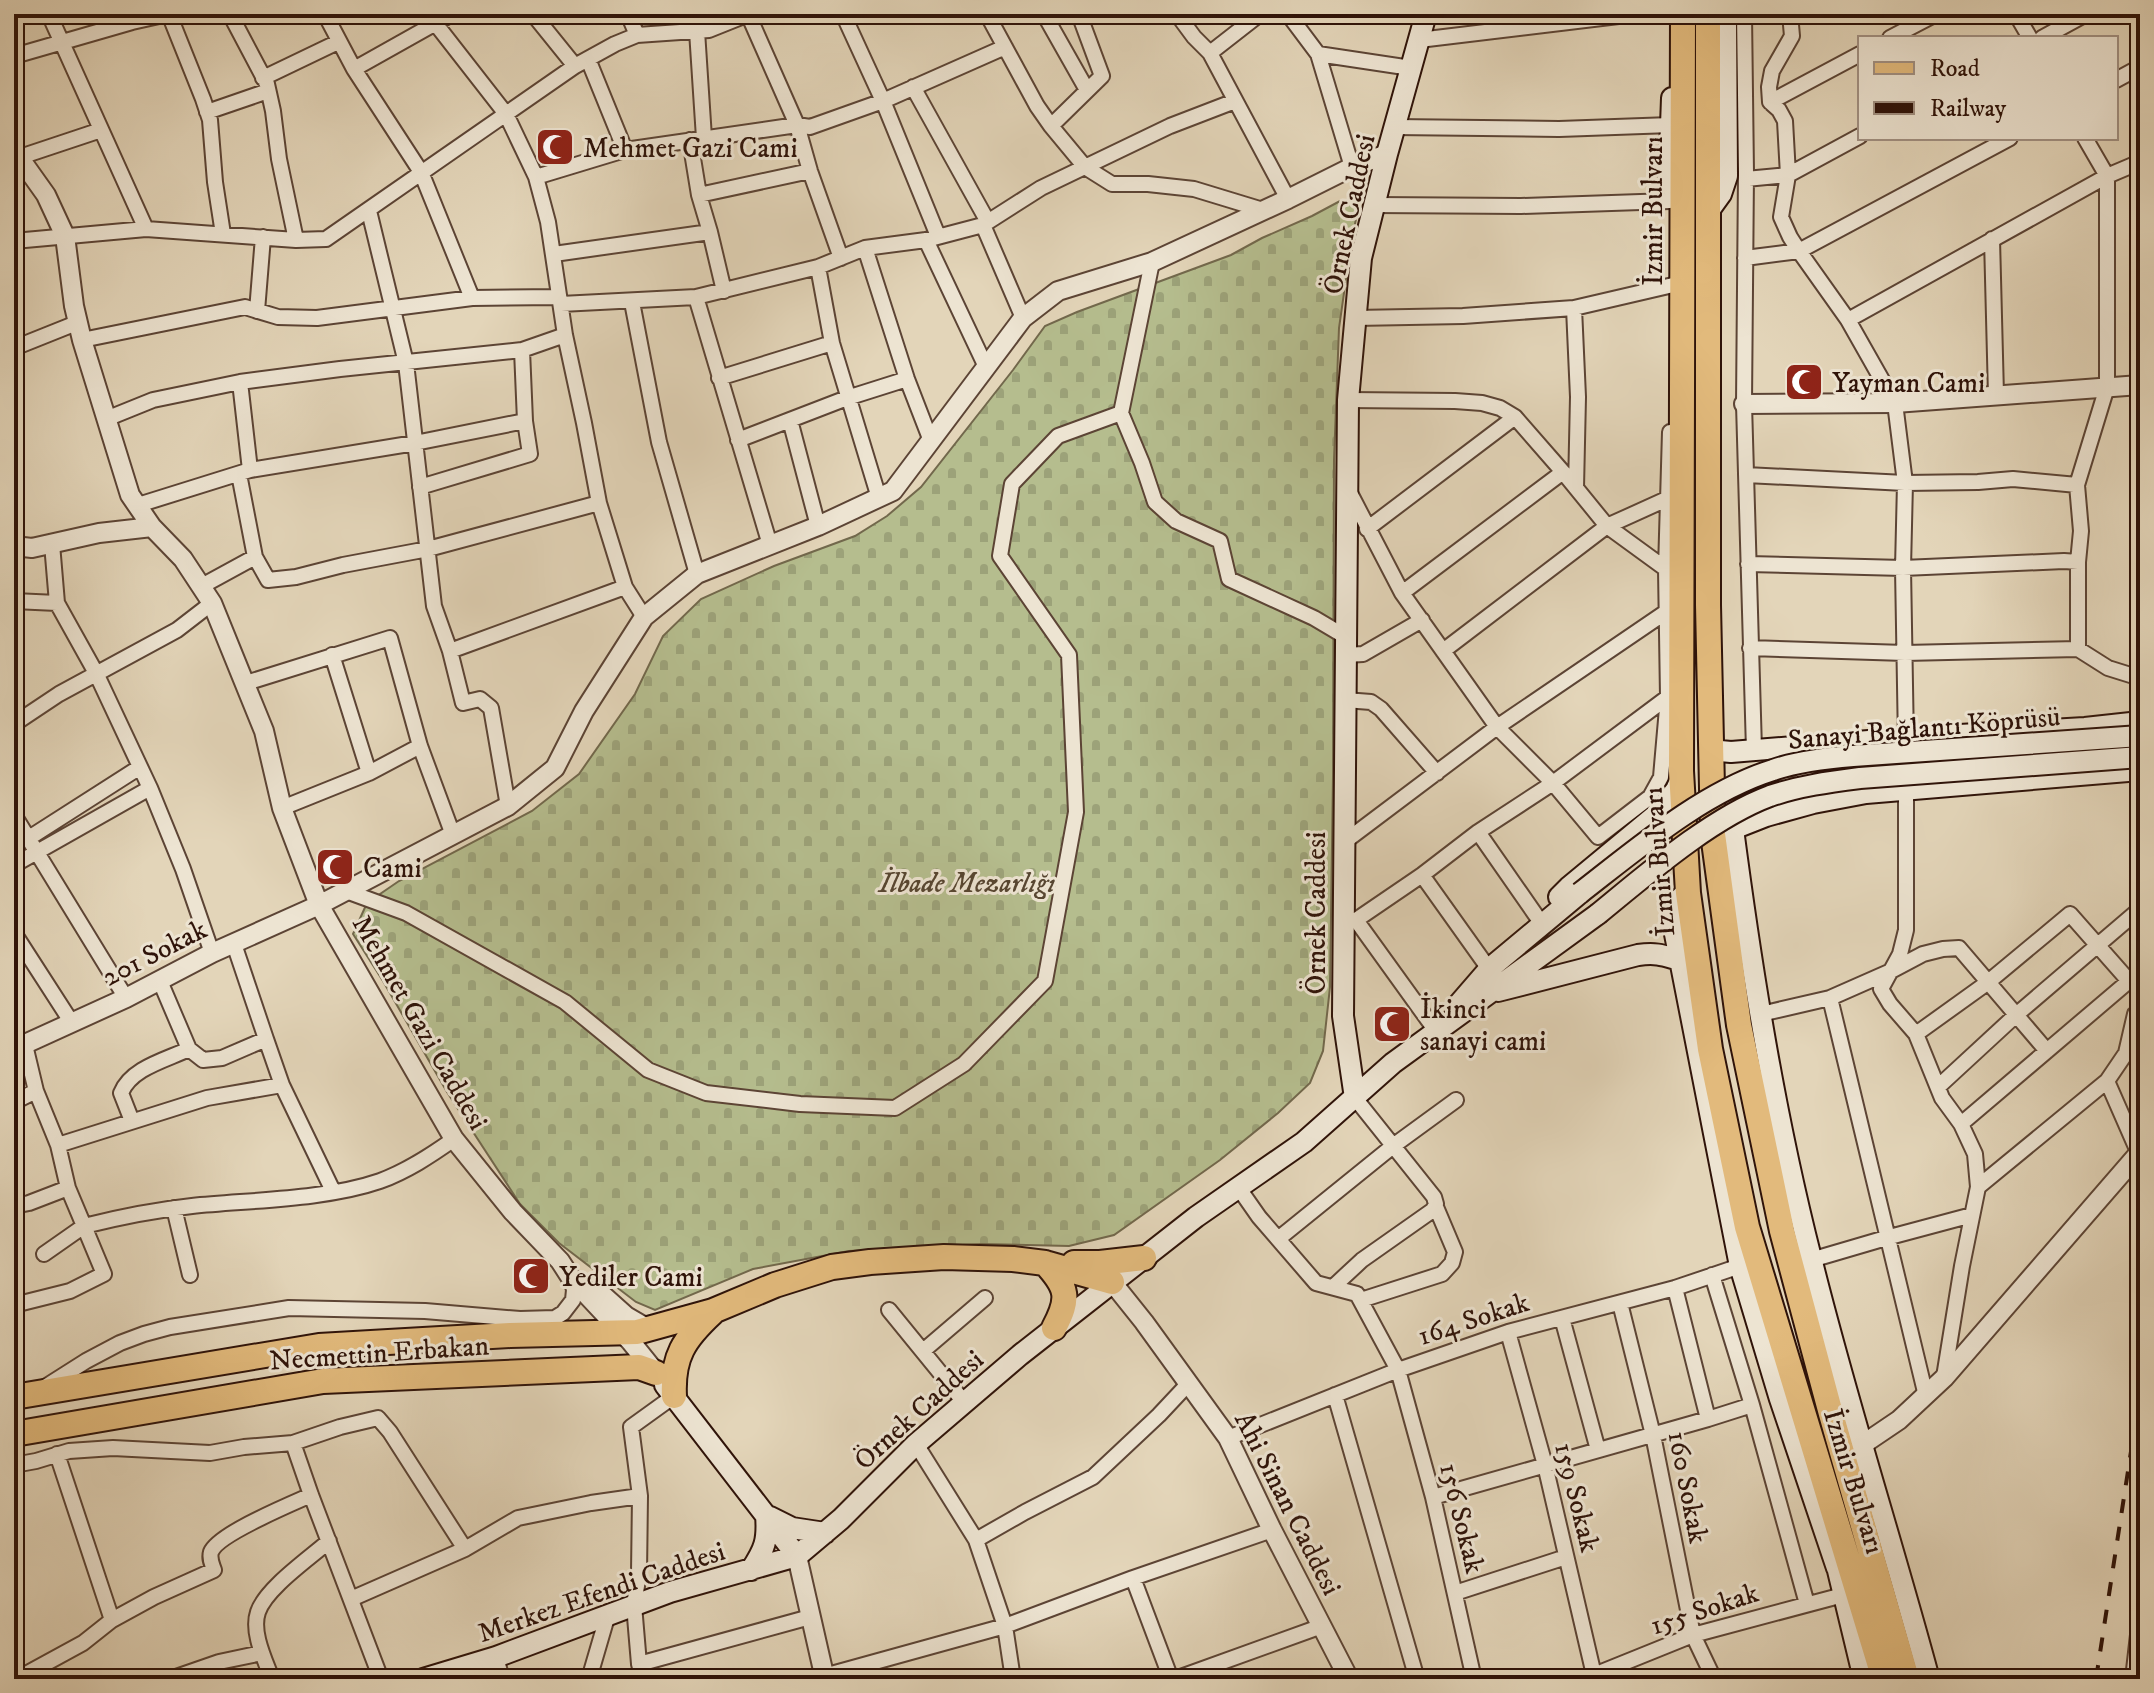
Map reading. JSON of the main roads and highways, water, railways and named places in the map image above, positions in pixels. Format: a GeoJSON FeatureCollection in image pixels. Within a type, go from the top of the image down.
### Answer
{"type":"FeatureCollection","features":[{"type":"Feature","properties":{"kind":"main road","name":"Örnek Caddesi"},"geometry":{"type":"LineString","coordinates":[[797,1556],[825,1533],[916,1444],[1054,1328],[1238,1187],[1304,1142],[1355,1098],[1343,1016],[1350,920],[1343,843],[1348,400],[1361,258],[1426,14]]}},
{"type":"Feature","properties":{"kind":"main road"},"geometry":{"type":"LineString","coordinates":[[1675,14],[1669,180],[1676,204]]}},
{"type":"Feature","properties":{"kind":"main road","name":"İzmir Bulvarı"},"geometry":{"type":"LineString","coordinates":[[1683,14],[1676,204],[1681,779],[1689,963],[1747,1227],[1884,1679]]}},
{"type":"Feature","properties":{"kind":"main road","name":"İzmir Bulvarı"},"geometry":{"type":"LineString","coordinates":[[1708,14],[1708,605],[1715,846],[1739,1025],[1782,1231],[1907,1679]]}},
{"type":"Feature","properties":{"kind":"main road"},"geometry":{"type":"LineString","coordinates":[[1708,212],[1721,194],[1727,176],[1738,14]]}},
{"type":"Feature","properties":{"kind":"main road"},"geometry":{"type":"LineString","coordinates":[[1711,745],[1725,752],[2140,722]]}},
{"type":"Feature","properties":{"kind":"main road","name":"Sanayi Bağlantı Köprüsü"},"geometry":{"type":"LineString","coordinates":[[1436,1030],[1489,969],[1545,921],[1631,853],[1737,784],[1774,769],[1816,759],[2140,736]]}},
{"type":"Feature","properties":{"kind":"main road"},"geometry":{"type":"LineString","coordinates":[[1715,846],[1733,829],[1766,816],[1866,793],[2140,767]]}},
{"type":"Feature","properties":{"kind":"main road","name":"Sanayi Bağlantı Köprüsü"},"geometry":{"type":"LineString","coordinates":[[1436,1030],[1710,829],[1740,809],[1771,796],[1819,783],[1860,778],[2140,767]]}},
{"type":"Feature","properties":{"kind":"main road"},"geometry":{"type":"LineString","coordinates":[[1545,921],[1559,897],[1604,845],[1664,808],[1681,779]]}},
{"type":"Feature","properties":{"kind":"main road"},"geometry":{"type":"LineString","coordinates":[[1733,829],[1761,1014],[1787,1156],[1811,1260],[1860,1441],[1929,1679]]}},
{"type":"Feature","properties":{"kind":"main road"},"geometry":{"type":"LineString","coordinates":[[1486,994],[1638,955],[1666,954],[1689,963],[1740,1266],[1780,1399],[1837,1568]]}},
{"type":"Feature","properties":{"kind":"main road"},"geometry":{"type":"LineString","coordinates":[[1355,1098],[1436,1030]]}},
{"type":"Feature","properties":{"kind":"main road","name":"Necmettin Erbakan"},"geometry":{"type":"LineString","coordinates":[[25,1395],[319,1346],[510,1335],[624,1334],[650,1330],[713,1311],[775,1285],[832,1267],[870,1262],[944,1257],[1045,1263]]}},
{"type":"Feature","properties":{"kind":"main road"},"geometry":{"type":"LineString","coordinates":[[1045,1263],[1100,1263],[1144,1258]]}},
{"type":"Feature","properties":{"kind":"main road"},"geometry":{"type":"LineString","coordinates":[[1045,1263],[1112,1282]]}},
{"type":"Feature","properties":{"kind":"main road"},"geometry":{"type":"LineString","coordinates":[[1045,1263],[1064,1287],[1064,1306],[1054,1328]]}},
{"type":"Feature","properties":{"kind":"main road"},"geometry":{"type":"LineString","coordinates":[[674,1396],[673,1376],[677,1359],[687,1338],[713,1311]]}},
{"type":"Feature","properties":{"kind":"main road","name":"Necmettin Erbakan"},"geometry":{"type":"LineString","coordinates":[[14,1434],[323,1381],[639,1367],[656,1373]]}},
{"type":"Feature","properties":{"kind":"main road","name":"Mehmet Gazi Caddesi"},"geometry":{"type":"LineString","coordinates":[[656,1373],[797,1556]]}},
{"type":"Feature","properties":{"kind":"main road"},"geometry":{"type":"LineString","coordinates":[[1831,1414],[1860,1441]]}},
{"type":"Feature","properties":{"kind":"main road"},"geometry":{"type":"LineString","coordinates":[[1814,1447],[1837,1568],[1864,1679]]}},
{"type":"Feature","properties":{"kind":"main road"},"geometry":{"type":"LineString","coordinates":[[751,1570],[765,1546],[766,1515],[792,1528],[825,1533]]}},
{"type":"Feature","properties":{"kind":"main road","name":"Merkez Efendi Caddesi"},"geometry":{"type":"LineString","coordinates":[[423,1679],[496,1657],[670,1592],[797,1556]]}},
{"type":"Feature","properties":{"kind":"railway"},"geometry":{"type":"LineString","coordinates":[[2096,1679],[2140,1393]]}},
{"type":"Feature","properties":{"kind":"place","name":"Mehmet Gazi Cami"},"geometry":{"type":"Point","coordinates":[555,147]}},
{"type":"Feature","properties":{"kind":"place","name":"Yayman Cami"},"geometry":{"type":"Point","coordinates":[1804,382]}},
{"type":"Feature","properties":{"kind":"place","name":"Cami"},"geometry":{"type":"Point","coordinates":[335,867]}},
{"type":"Feature","properties":{"kind":"place","name":"İkinci sanayi cami"},"geometry":{"type":"Point","coordinates":[1392,1024]}},
{"type":"Feature","properties":{"kind":"place","name":"Yediler Cami"},"geometry":{"type":"Point","coordinates":[531,1276]}},
{"type":"Feature","properties":{"kind":"park label","name":"İlbade Mezarlığı"},"geometry":{"type":"Point","coordinates":[967,882]}}]}
